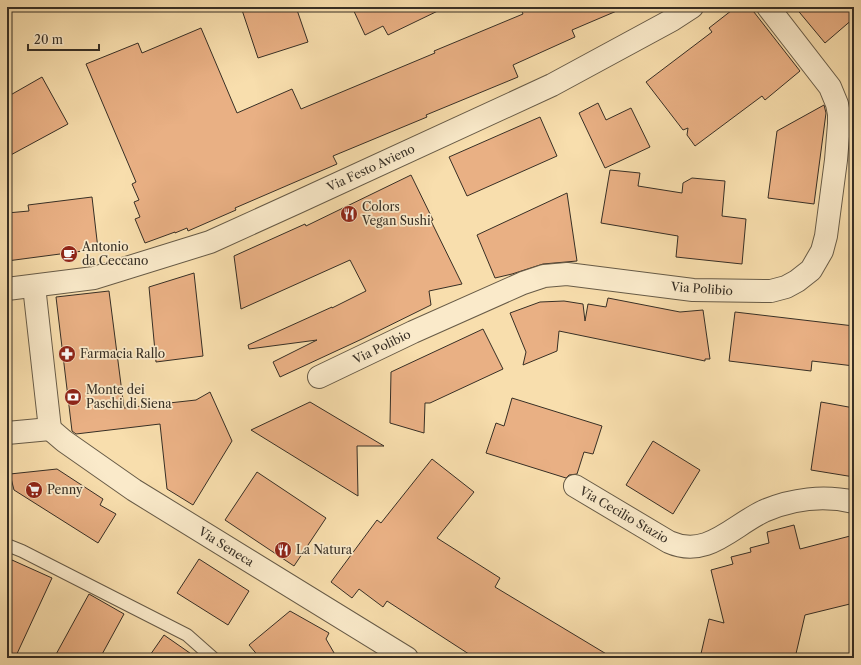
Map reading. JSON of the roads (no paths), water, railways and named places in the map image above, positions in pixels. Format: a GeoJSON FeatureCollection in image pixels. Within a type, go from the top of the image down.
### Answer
{"type":"FeatureCollection","features":[{"type":"Feature","properties":{"kind":"street","name":"Via Festo Avieno"},"geometry":{"type":"LineString","coordinates":[[7,289],[94,278],[210,242],[552,84],[670,13],[692,7]]}},
{"type":"Feature","properties":{"kind":"street","name":"Via Polibio"},"geometry":{"type":"LineString","coordinates":[[319,377],[413,332],[523,283],[544,276],[567,274],[693,290],[771,291],[786,287],[811,270],[822,251],[826,236],[836,160],[839,114],[837,104],[830,87],[768,7]]}},
{"type":"Feature","properties":{"kind":"street"},"geometry":{"type":"LineString","coordinates":[[7,433],[50,429],[34,286]]}},
{"type":"Feature","properties":{"kind":"street","name":"Via Seneca"},"geometry":{"type":"LineString","coordinates":[[50,429],[64,442],[134,490],[407,658]]}},
{"type":"Feature","properties":{"kind":"street","name":"Via Cecilio Stazio"},"geometry":{"type":"LineString","coordinates":[[575,486],[669,542],[690,548],[702,546],[715,541],[762,512],[794,502],[827,498],[854,502]]}},
{"type":"Feature","properties":{"kind":"lane"},"geometry":{"type":"LineString","coordinates":[[7,545],[22,551],[186,635],[213,658]]}},
{"type":"Feature","properties":{"kind":"place","name":"Colors Vegan Sushi"},"geometry":{"type":"Point","coordinates":[349,214]}},
{"type":"Feature","properties":{"kind":"place","name":"Antonio da Ceccano"},"geometry":{"type":"Point","coordinates":[69,254]}},
{"type":"Feature","properties":{"kind":"place","name":"Farmacia Rallo"},"geometry":{"type":"Point","coordinates":[67,354]}},
{"type":"Feature","properties":{"kind":"place","name":"Monte dei Paschi di Siena"},"geometry":{"type":"Point","coordinates":[73,397]}},
{"type":"Feature","properties":{"kind":"place","name":"Penny"},"geometry":{"type":"Point","coordinates":[34,490]}},
{"type":"Feature","properties":{"kind":"place","name":"La Natura"},"geometry":{"type":"Point","coordinates":[283,550]}}]}
